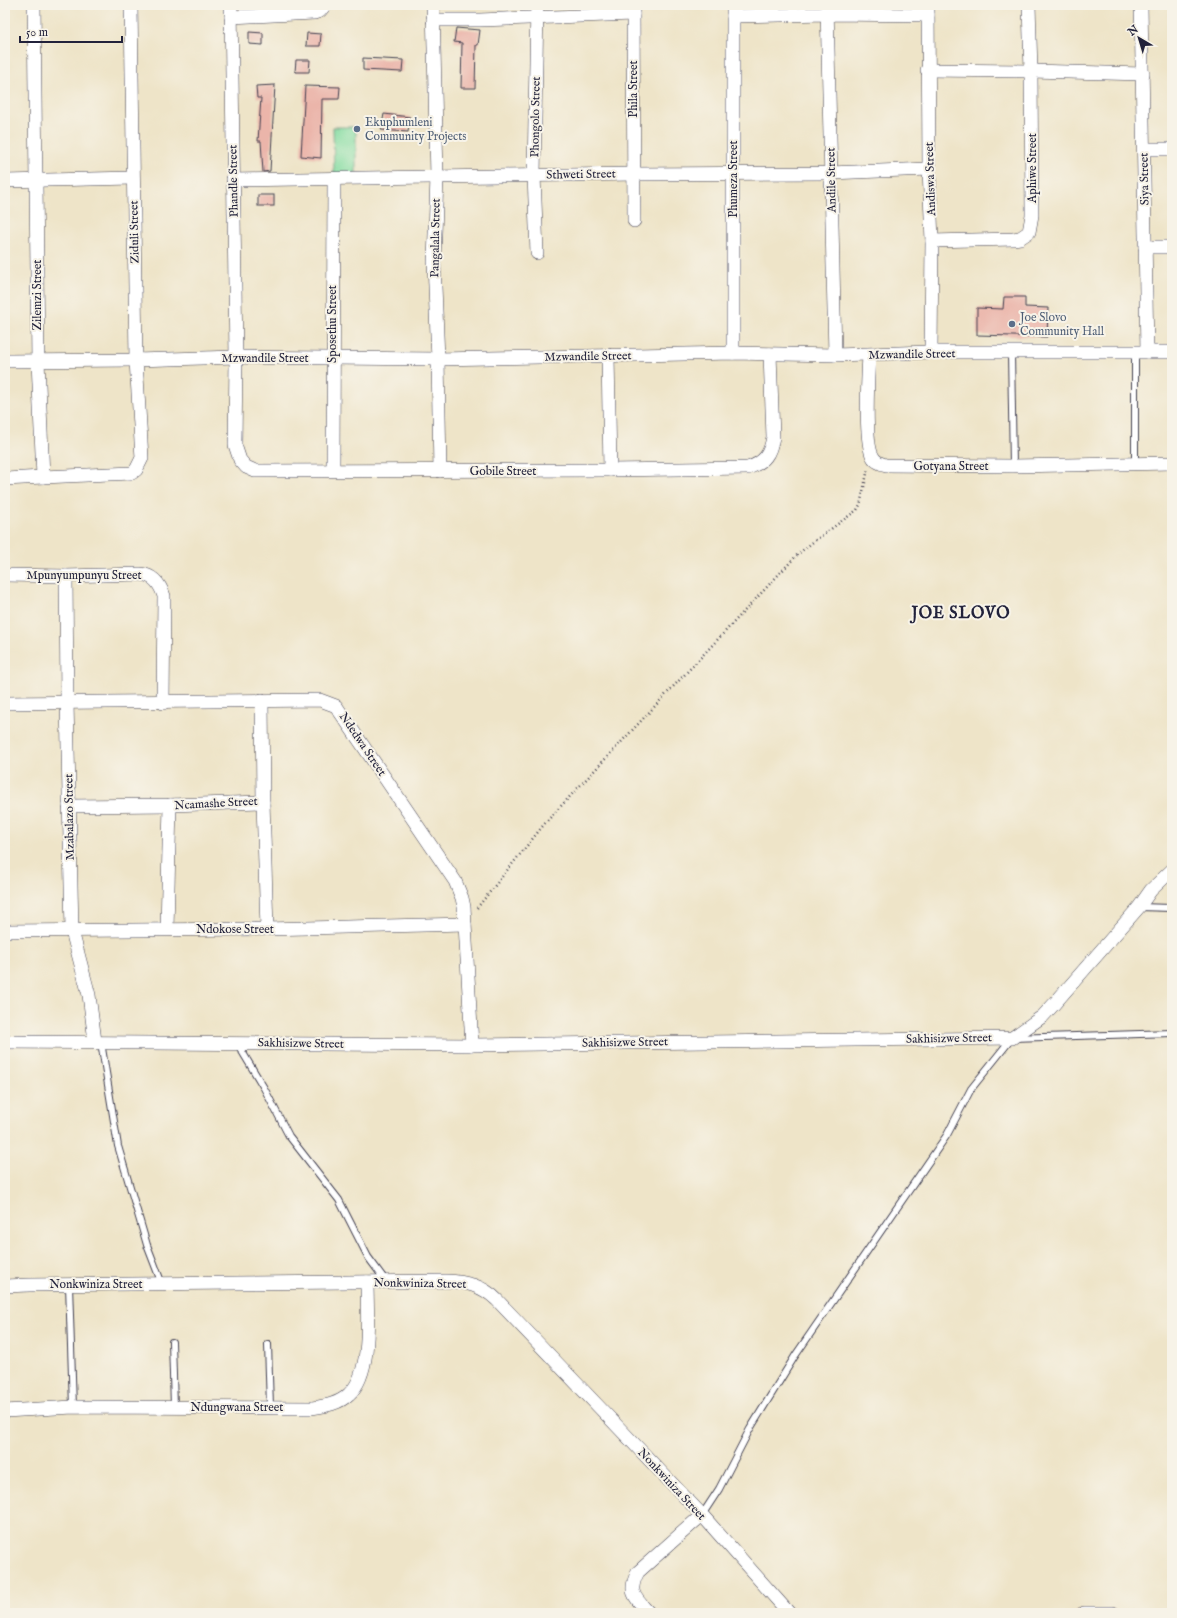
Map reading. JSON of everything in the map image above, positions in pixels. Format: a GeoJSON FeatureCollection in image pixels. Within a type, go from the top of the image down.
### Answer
{"type":"FeatureCollection","features":[{"type":"Feature","properties":{"kind":"street","name":"Zilemzi Street"},"geometry":{"type":"LineString","coordinates":[[34,5],[38,361],[43,477]]}},
{"type":"Feature","properties":{"kind":"street","name":"Ziduli Street"},"geometry":{"type":"LineString","coordinates":[[43,477],[132,473],[136,470],[142,458],[136,360],[132,5]]}},
{"type":"Feature","properties":{"kind":"street"},"geometry":{"type":"LineString","coordinates":[[231,11],[314,13],[320,11],[325,5]]}},
{"type":"Feature","properties":{"kind":"street","name":"Pangalala Street"},"geometry":{"type":"LineString","coordinates":[[433,5],[437,177],[434,262],[438,359],[440,471]]}},
{"type":"Feature","properties":{"kind":"street","name":"Aphiwe Street"},"geometry":{"type":"LineString","coordinates":[[932,241],[1014,239],[1020,238],[1029,232],[1032,215],[1029,5]]}},
{"type":"Feature","properties":{"kind":"street","name":"Siya Street"},"geometry":{"type":"LineString","coordinates":[[1141,5],[1145,247],[1141,352]]}},
{"type":"Feature","properties":{"kind":"street"},"geometry":{"type":"LineString","coordinates":[[433,20],[537,11],[633,10]]}},
{"type":"Feature","properties":{"kind":"street","name":"Phila Street"},"geometry":{"type":"LineString","coordinates":[[633,10],[634,221]]}},
{"type":"Feature","properties":{"kind":"street","name":"Andile Street"},"geometry":{"type":"LineString","coordinates":[[827,10],[835,355]]}},
{"type":"Feature","properties":{"kind":"street"},"geometry":{"type":"LineString","coordinates":[[733,11],[928,10]]}},
{"type":"Feature","properties":{"kind":"street","name":"Andiswa Street"},"geometry":{"type":"LineString","coordinates":[[928,10],[929,169],[932,241],[931,352]]}},
{"type":"Feature","properties":{"kind":"street","name":"Phandle Street"},"geometry":{"type":"LineString","coordinates":[[231,11],[236,357]]}},
{"type":"Feature","properties":{"kind":"street","name":"Phongolo Street"},"geometry":{"type":"LineString","coordinates":[[537,11],[534,175],[537,253]]}},
{"type":"Feature","properties":{"kind":"street","name":"Phumeza Street"},"geometry":{"type":"LineString","coordinates":[[733,11],[733,353]]}},
{"type":"Feature","properties":{"kind":"street"},"geometry":{"type":"LineString","coordinates":[[928,70],[1143,74]]}},
{"type":"Feature","properties":{"kind":"street"},"geometry":{"type":"LineString","coordinates":[[1144,149],[1172,149]]}},
{"type":"Feature","properties":{"kind":"street","name":"Sthweti Street"},"geometry":{"type":"LineString","coordinates":[[233,180],[534,175],[830,173],[929,169]]}},
{"type":"Feature","properties":{"kind":"street"},"geometry":{"type":"LineString","coordinates":[[5,181],[133,178]]}},
{"type":"Feature","properties":{"kind":"street","name":"Sposethu Street"},"geometry":{"type":"LineString","coordinates":[[333,470],[332,358],[334,179]]}},
{"type":"Feature","properties":{"kind":"street"},"geometry":{"type":"LineString","coordinates":[[1145,247],[1172,247]]}},
{"type":"Feature","properties":{"kind":"street","name":"Mzwandile Street"},"geometry":{"type":"LineString","coordinates":[[5,362],[236,357],[438,359],[733,353],[868,355],[931,352],[1172,352]]}},
{"type":"Feature","properties":{"kind":"street","name":"Gobile Street"},"geometry":{"type":"LineString","coordinates":[[236,357],[235,445],[240,460],[246,467],[255,471],[440,471],[748,468],[759,464],[767,456],[771,448],[773,437],[770,354]]}},
{"type":"Feature","properties":{"kind":"street"},"geometry":{"type":"LineString","coordinates":[[608,355],[610,470]]}},
{"type":"Feature","properties":{"kind":"street"},"geometry":{"type":"LineString","coordinates":[[868,355],[868,440],[873,457]]}},
{"type":"Feature","properties":{"kind":"street","name":"Gotyana Street"},"geometry":{"type":"LineString","coordinates":[[873,457],[886,465],[1013,466],[1172,463]]}},
{"type":"Feature","properties":{"kind":"street"},"geometry":{"type":"LineString","coordinates":[[5,479],[43,477]]}},
{"type":"Feature","properties":{"kind":"street","name":"Mpunyumpunyu Street"},"geometry":{"type":"LineString","coordinates":[[5,575],[66,576],[147,574],[151,576],[161,587],[164,596],[162,703]]}},
{"type":"Feature","properties":{"kind":"street","name":"Mzabalazo Street"},"geometry":{"type":"LineString","coordinates":[[66,576],[72,931],[89,995],[98,1041]]}},
{"type":"Feature","properties":{"kind":"street","name":"Ncamashe Street"},"geometry":{"type":"LineString","coordinates":[[69,806],[263,802],[262,700]]}},
{"type":"Feature","properties":{"kind":"street","name":"Ndedwa Street"},"geometry":{"type":"LineString","coordinates":[[5,703],[162,703],[320,700],[336,706],[455,880],[462,898],[465,924],[472,1045]]}},
{"type":"Feature","properties":{"kind":"street"},"geometry":{"type":"LineString","coordinates":[[263,802],[267,929]]}},
{"type":"Feature","properties":{"kind":"street"},"geometry":{"type":"LineString","coordinates":[[167,929],[170,805]]}},
{"type":"Feature","properties":{"kind":"street"},"geometry":{"type":"LineString","coordinates":[[1012,1038],[1043,1016],[1139,907],[1151,890],[1172,870]]}},
{"type":"Feature","properties":{"kind":"street","name":"Ndokose Street"},"geometry":{"type":"LineString","coordinates":[[5,931],[267,929],[465,924]]}},
{"type":"Feature","properties":{"kind":"street","name":"Sakhisizwe Street"},"geometry":{"type":"LineString","coordinates":[[5,1042],[98,1041],[472,1045],[1012,1038]]}},
{"type":"Feature","properties":{"kind":"street","name":"Ndungwana Street"},"geometry":{"type":"LineString","coordinates":[[5,1411],[73,1407],[312,1408],[324,1406],[343,1399],[355,1388],[363,1373],[366,1342],[367,1282]]}},
{"type":"Feature","properties":{"kind":"street","name":"Nonkwiniza Street"},"geometry":{"type":"LineString","coordinates":[[5,1286],[69,1284],[461,1282],[479,1287],[491,1293],[702,1515],[789,1613]]}},
{"type":"Feature","properties":{"kind":"street"},"geometry":{"type":"LineString","coordinates":[[650,1613],[637,1600],[632,1591],[633,1582],[638,1572],[702,1515]]}},
{"type":"Feature","properties":{"kind":"street"},"geometry":{"type":"LineString","coordinates":[[1084,1613],[1113,1613]]}},
{"type":"Feature","properties":{"kind":"lane"},"geometry":{"type":"LineString","coordinates":[[1135,463],[1141,352]]}},
{"type":"Feature","properties":{"kind":"lane"},"geometry":{"type":"LineString","coordinates":[[1011,353],[1013,466]]}},
{"type":"Feature","properties":{"kind":"lane"},"geometry":{"type":"LineString","coordinates":[[1139,907],[1172,908]]}},
{"type":"Feature","properties":{"kind":"lane"},"geometry":{"type":"LineString","coordinates":[[702,1515],[719,1489],[750,1429],[795,1356],[947,1135],[971,1089],[1012,1038],[1172,1033]]}},
{"type":"Feature","properties":{"kind":"lane"},"geometry":{"type":"LineString","coordinates":[[98,1041],[118,1146],[147,1245],[162,1284]]}},
{"type":"Feature","properties":{"kind":"lane"},"geometry":{"type":"LineString","coordinates":[[237,1042],[264,1088],[289,1136],[339,1200],[368,1257],[386,1282]]}},
{"type":"Feature","properties":{"kind":"lane"},"geometry":{"type":"LineString","coordinates":[[69,1284],[73,1407]]}},
{"type":"Feature","properties":{"kind":"lane"},"geometry":{"type":"LineString","coordinates":[[172,1342],[174,1407]]}},
{"type":"Feature","properties":{"kind":"lane"},"geometry":{"type":"LineString","coordinates":[[268,1344],[270,1407]]}},
{"type":"Feature","properties":{"kind":"path"},"geometry":{"type":"LineString","coordinates":[[465,924],[546,822],[798,554],[857,510],[860,505],[866,472],[873,457]]}},
{"type":"Feature","properties":{"kind":"green space"},"geometry":{"type":"Polygon","coordinates":[[[333,127],[356,127],[356,174],[334,174],[333,127]]]}},
{"type":"Feature","properties":{"kind":"building"},"geometry":{"type":"Polygon","coordinates":[[[456,28],[480,30],[478,45],[476,45],[475,88],[461,88],[462,43],[454,42],[456,28]]]}},
{"type":"Feature","properties":{"kind":"building"},"geometry":{"type":"Polygon","coordinates":[[[249,32],[263,33],[263,45],[249,44],[249,32]]]}},
{"type":"Feature","properties":{"kind":"building"},"geometry":{"type":"Polygon","coordinates":[[[307,33],[321,34],[320,46],[306,46],[307,33]]]}},
{"type":"Feature","properties":{"kind":"building"},"geometry":{"type":"Polygon","coordinates":[[[363,58],[403,60],[402,72],[363,70],[363,58]]]}},
{"type":"Feature","properties":{"kind":"building"},"geometry":{"type":"Polygon","coordinates":[[[296,60],[310,60],[309,72],[295,72],[296,60]]]}},
{"type":"Feature","properties":{"kind":"building"},"geometry":{"type":"Polygon","coordinates":[[[275,85],[270,171],[263,172],[261,141],[258,141],[261,98],[257,98],[256,86],[275,85]]]}},
{"type":"Feature","properties":{"kind":"building"},"geometry":{"type":"Polygon","coordinates":[[[305,86],[340,87],[339,99],[322,99],[321,158],[301,156],[305,86]]]}},
{"type":"Feature","properties":{"kind":"building"},"geometry":{"type":"Polygon","coordinates":[[[384,114],[410,117],[408,132],[381,130],[384,114]]]}},
{"type":"Feature","properties":{"kind":"building"},"geometry":{"type":"Polygon","coordinates":[[[258,195],[274,195],[274,206],[258,206],[258,195]]]}},
{"type":"Feature","properties":{"kind":"building"},"geometry":{"type":"Polygon","coordinates":[[[1004,297],[1025,297],[1025,307],[1048,308],[1047,337],[977,335],[977,308],[1003,309],[1004,297]]]}},
{"type":"Feature","properties":{"kind":"place","name":"Ekuphumleni Community Projects"},"geometry":{"type":"Point","coordinates":[357,129]}},
{"type":"Feature","properties":{"kind":"place","name":"Joe Slovo Community Hall"},"geometry":{"type":"Point","coordinates":[1012,324]}},
{"type":"Feature","properties":{"kind":"district","name":"JOE SLOVO"},"geometry":{"type":"Point","coordinates":[961,612]}}]}
